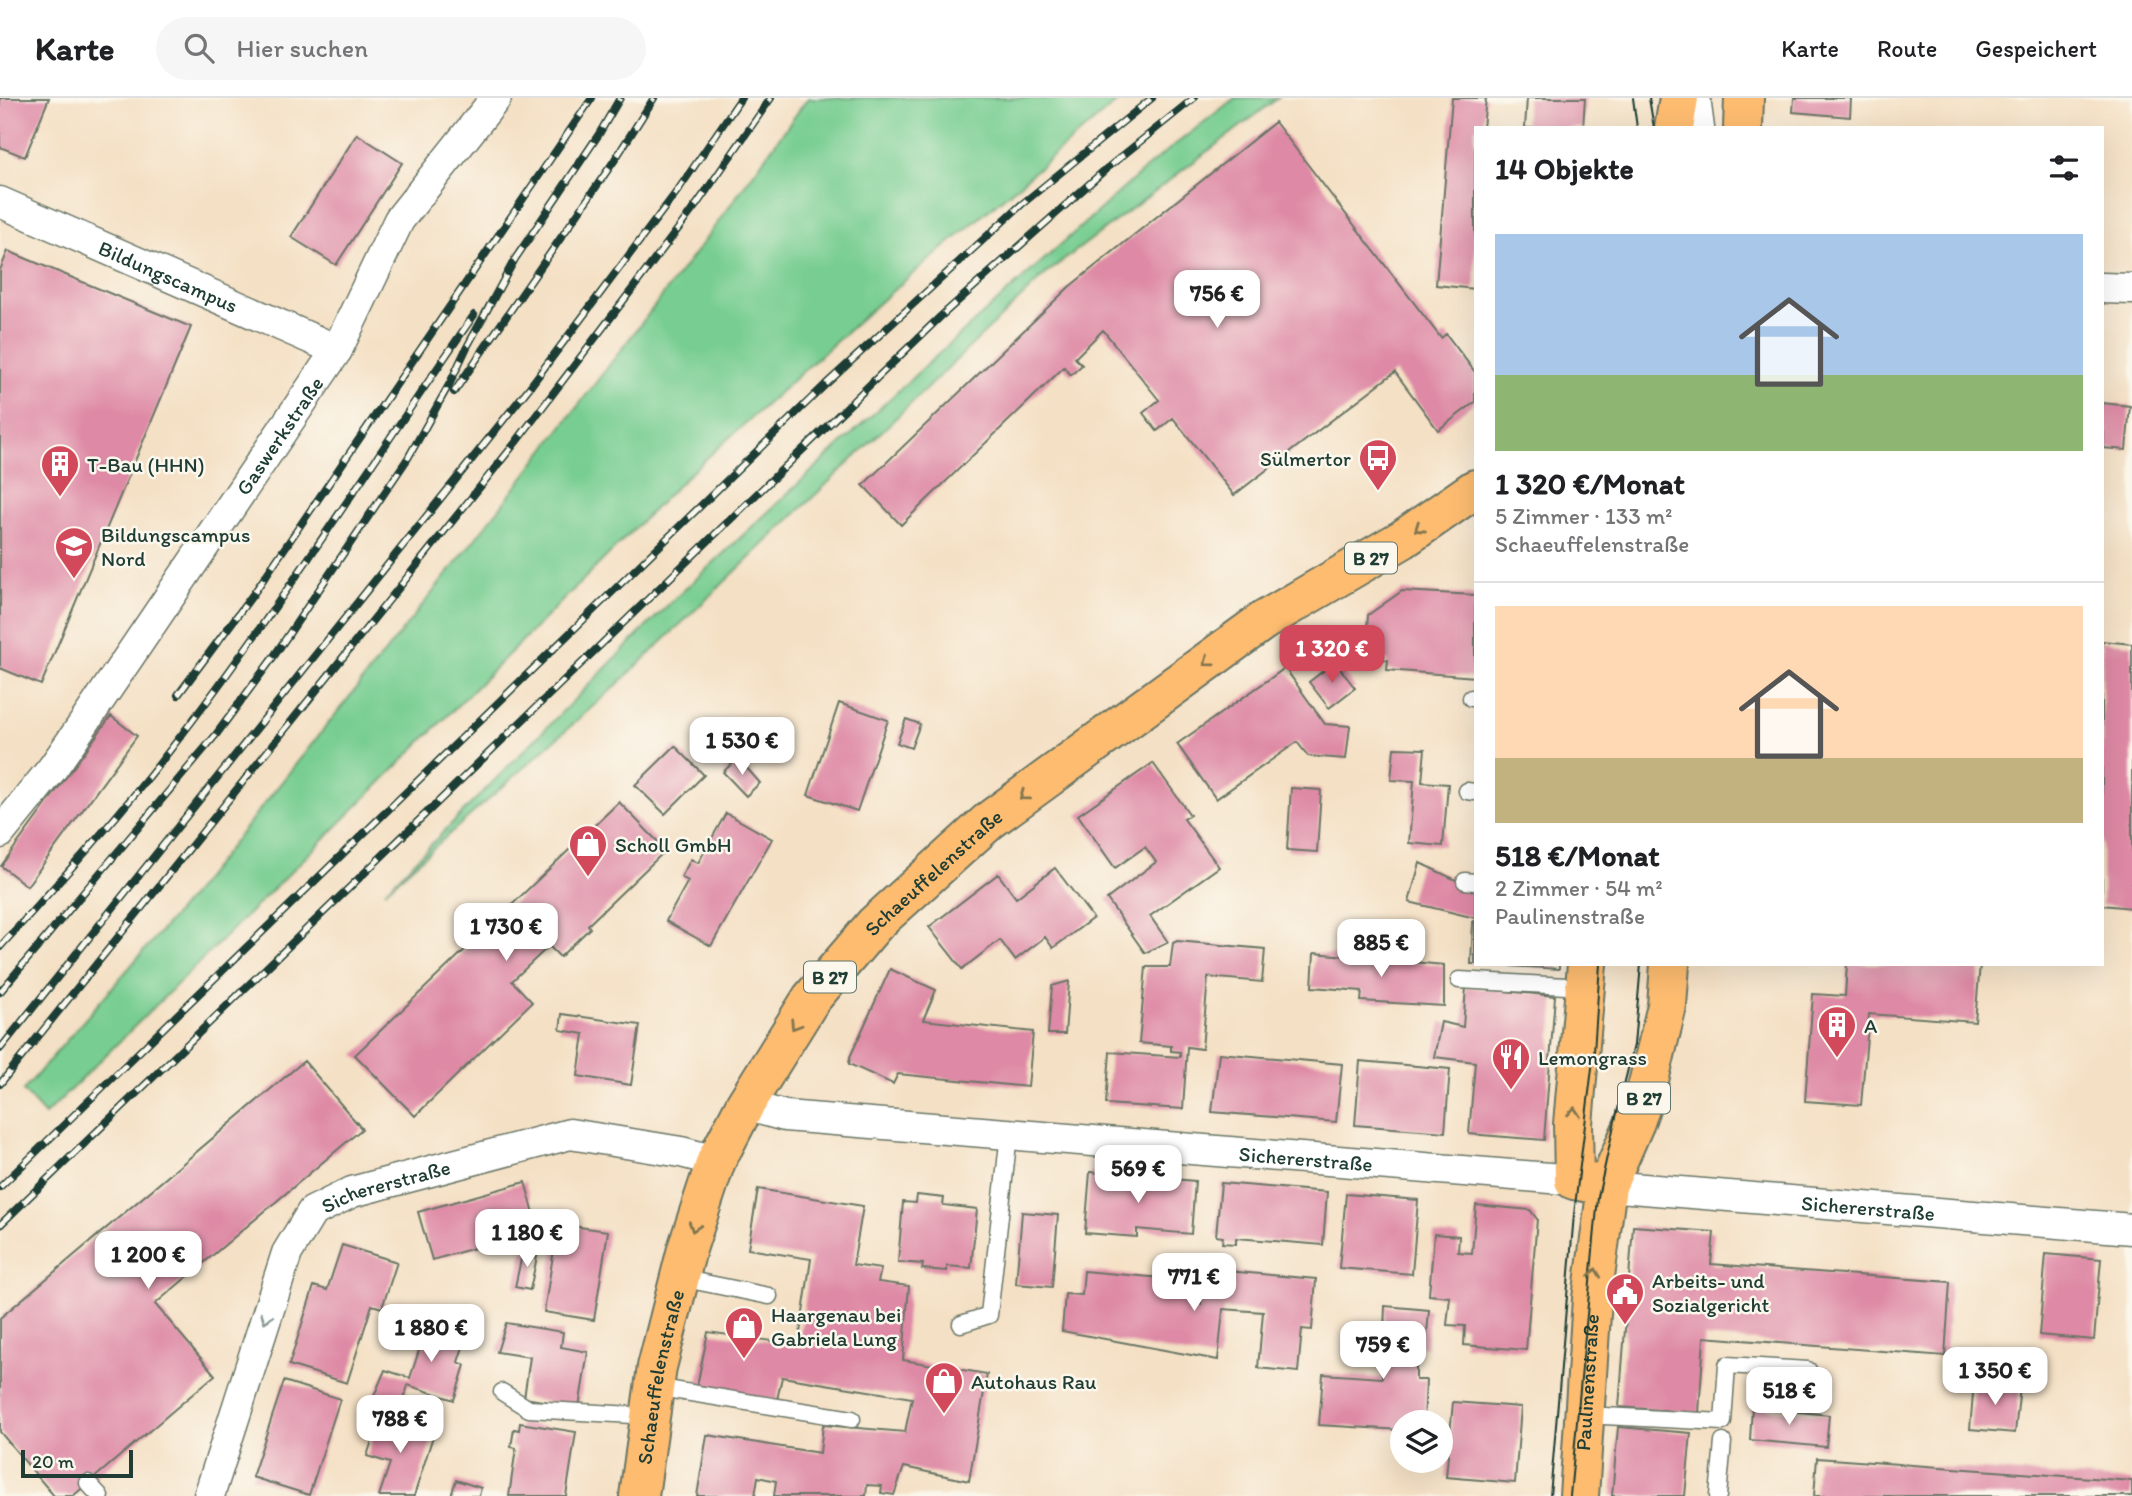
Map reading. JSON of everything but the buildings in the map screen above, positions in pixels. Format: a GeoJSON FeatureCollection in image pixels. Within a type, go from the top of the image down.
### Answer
{"type":"FeatureCollection","features":[{"type":"Feature","properties":{"kind":"main road"},"geometry":{"type":"LineString","coordinates":[[1674,126],[1679,98]]}},
{"type":"Feature","properties":{"kind":"main road"},"geometry":{"type":"LineString","coordinates":[[1743,126],[1744,98]]}},
{"type":"Feature","properties":{"kind":"main road","name":"Schaeuffelenstraße"},"geometry":{"type":"LineString","coordinates":[[639,1496],[657,1367],[687,1249],[716,1161],[745,1105],[811,999],[875,924],[990,820],[1263,621],[1403,539],[1474,490]]}},
{"type":"Feature","properties":{"kind":"main road","name":"Paulinenstraße"},"geometry":{"type":"LineString","coordinates":[[1590,1183],[1635,1122],[1647,1088],[1667,1006],[1670,966]]}},
{"type":"Feature","properties":{"kind":"main road","name":"Paulinenstraße"},"geometry":{"type":"LineString","coordinates":[[1579,1496],[1592,1298],[1590,1183],[1573,1124],[1586,976]]}},
{"type":"Feature","properties":{"kind":"street","name":"Gaswerkstraße"},"geometry":{"type":"LineString","coordinates":[[0,833],[52,769],[337,350],[399,220],[496,98]]}},
{"type":"Feature","properties":{"kind":"street"},"geometry":{"type":"LineString","coordinates":[[1695,98],[1699,126]]}},
{"type":"Feature","properties":{"kind":"street","name":"Bildungscampus"},"geometry":{"type":"LineString","coordinates":[[0,202],[337,350]]}},
{"type":"Feature","properties":{"kind":"street"},"geometry":{"type":"LineString","coordinates":[[2104,288],[2132,289]]}},
{"type":"Feature","properties":{"kind":"street","name":"Sichererstraße"},"geometry":{"type":"LineString","coordinates":[[745,1105],[785,1115],[2132,1229]]}},
{"type":"Feature","properties":{"kind":"street","name":"Sichererstraße"},"geometry":{"type":"LineString","coordinates":[[209,1496],[287,1253],[312,1212],[352,1192],[570,1134],[681,1152],[716,1161]]}},
{"type":"Feature","properties":{"kind":"lane"},"geometry":{"type":"LineString","coordinates":[[1460,980],[1586,976]]}},
{"type":"Feature","properties":{"kind":"lane"},"geometry":{"type":"LineString","coordinates":[[961,1324],[989,1315],[1009,1134]]}},
{"type":"Feature","properties":{"kind":"lane"},"geometry":{"type":"LineString","coordinates":[[680,1278],[769,1296]]}},
{"type":"Feature","properties":{"kind":"lane"},"geometry":{"type":"LineString","coordinates":[[1584,1415],[1723,1422],[1727,1365],[1808,1370]]}},
{"type":"Feature","properties":{"kind":"lane"},"geometry":{"type":"LineString","coordinates":[[502,1392],[529,1409],[652,1401],[852,1419]]}},
{"type":"Feature","properties":{"kind":"lane"},"geometry":{"type":"LineString","coordinates":[[1718,1496],[1723,1442]]}},
{"type":"Feature","properties":{"kind":"lane"},"geometry":{"type":"LineString","coordinates":[[88,1483],[100,1496]]}},
{"type":"Feature","properties":{"kind":"green space"},"geometry":{"type":"Polygon","coordinates":[[[808,98],[1110,98],[1117,102],[883,299],[688,475],[45,1115],[23,1091],[191,896],[499,509],[702,244],[808,98]]]}},
{"type":"Feature","properties":{"kind":"green space"},"geometry":{"type":"Polygon","coordinates":[[[1235,98],[1278,98],[1048,272],[618,684],[385,891],[669,604],[924,367],[1153,162],[1235,98]]]}},
{"type":"Feature","properties":{"kind":"tram line"},"geometry":{"type":"LineString","coordinates":[[1633,98],[1637,126]]}},
{"type":"Feature","properties":{"kind":"tram line"},"geometry":{"type":"LineString","coordinates":[[1649,98],[1654,126]]}},
{"type":"Feature","properties":{"kind":"tram line"},"geometry":{"type":"LineString","coordinates":[[1550,1496],[1574,1214],[1594,1052],[1600,966]]}},
{"type":"Feature","properties":{"kind":"tram line"},"geometry":{"type":"LineString","coordinates":[[1570,1496],[1598,1197],[1634,1045],[1641,966]]}},
{"type":"Feature","properties":{"kind":"railway"},"geometry":{"type":"LineString","coordinates":[[178,695],[254,593],[592,98]]}},
{"type":"Feature","properties":{"kind":"railway"},"geometry":{"type":"LineString","coordinates":[[0,992],[215,736],[272,659],[408,458],[515,259],[620,98]]}},
{"type":"Feature","properties":{"kind":"railway"},"geometry":{"type":"LineString","coordinates":[[454,392],[614,161],[654,98]]}},
{"type":"Feature","properties":{"kind":"railway"},"geometry":{"type":"LineString","coordinates":[[0,1049],[529,388],[678,190],[741,98]]}},
{"type":"Feature","properties":{"kind":"railway"},"geometry":{"type":"LineString","coordinates":[[0,1084],[516,442],[697,204],[771,98]]}},
{"type":"Feature","properties":{"kind":"railway"},"geometry":{"type":"LineString","coordinates":[[0,1187],[825,385],[1022,204],[1152,98]]}},
{"type":"Feature","properties":{"kind":"railway"},"geometry":{"type":"LineString","coordinates":[[0,1225],[940,317],[1106,169],[1194,98]]}},
{"type":"Feature","properties":{"kind":"railway"},"geometry":{"type":"LineString","coordinates":[[0,947],[129,801],[210,697],[287,590],[474,315]]}},
{"type":"Feature","properties":{"kind":"place","name":"Sülmertor"},"geometry":{"type":"Point","coordinates":[1378,492]}},
{"type":"Feature","properties":{"kind":"place","name":"T-Bau (HHN)"},"geometry":{"type":"Point","coordinates":[60,498]}},
{"type":"Feature","properties":{"kind":"place","name":"Bildungscampus Nord"},"geometry":{"type":"Point","coordinates":[74,580]}},
{"type":"Feature","properties":{"kind":"place","name":"Scholl GmbH"},"geometry":{"type":"Point","coordinates":[588,878]}},
{"type":"Feature","properties":{"kind":"place","name":"A"},"geometry":{"type":"Point","coordinates":[1837,1059]}},
{"type":"Feature","properties":{"kind":"place","name":"Lemongrass"},"geometry":{"type":"Point","coordinates":[1511,1091]}},
{"type":"Feature","properties":{"kind":"place","name":"Arbeits- und Sozialgericht"},"geometry":{"type":"Point","coordinates":[1625,1326]}},
{"type":"Feature","properties":{"kind":"place","name":"Haargenau bei Gabriela Lung"},"geometry":{"type":"Point","coordinates":[744,1360]}},
{"type":"Feature","properties":{"kind":"place","name":"Autohaus Rau"},"geometry":{"type":"Point","coordinates":[944,1415]}}]}
